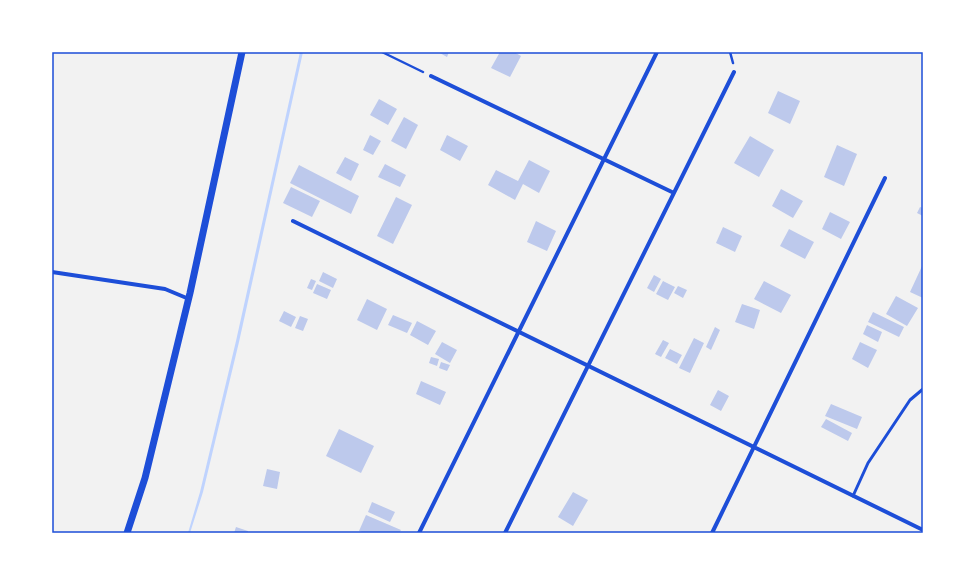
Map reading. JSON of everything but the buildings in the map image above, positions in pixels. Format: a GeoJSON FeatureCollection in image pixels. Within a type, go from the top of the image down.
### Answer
{"type":"FeatureCollection","features":[{"type":"Feature","properties":{"kind":"street"},"geometry":{"type":"LineString","coordinates":[[127,533],[145,478],[189,299],[242,52]]}},
{"type":"Feature","properties":{"kind":"street"},"geometry":{"type":"LineString","coordinates":[[419,533],[657,52]]}},
{"type":"Feature","properties":{"kind":"street"},"geometry":{"type":"LineString","coordinates":[[505,533],[734,72]]}},
{"type":"Feature","properties":{"kind":"street"},"geometry":{"type":"LineString","coordinates":[[431,76],[605,158],[674,193]]}},
{"type":"Feature","properties":{"kind":"street"},"geometry":{"type":"LineString","coordinates":[[712,533],[885,178]]}},
{"type":"Feature","properties":{"kind":"street"},"geometry":{"type":"LineString","coordinates":[[293,221],[923,530]]}},
{"type":"Feature","properties":{"kind":"street"},"geometry":{"type":"LineString","coordinates":[[52,272],[165,289],[189,299]]}},
{"type":"Feature","properties":{"kind":"lane"},"geometry":{"type":"LineString","coordinates":[[853,496],[868,463],[910,400],[923,389]]}},
{"type":"Feature","properties":{"kind":"path"},"geometry":{"type":"LineString","coordinates":[[382,52],[431,76]]}},
{"type":"Feature","properties":{"kind":"water"},"geometry":{"type":"Polygon","coordinates":[[[300,52],[303,52],[239,342],[203,492],[190,533],[188,533],[200,492],[236,341],[300,52]]]}}]}
